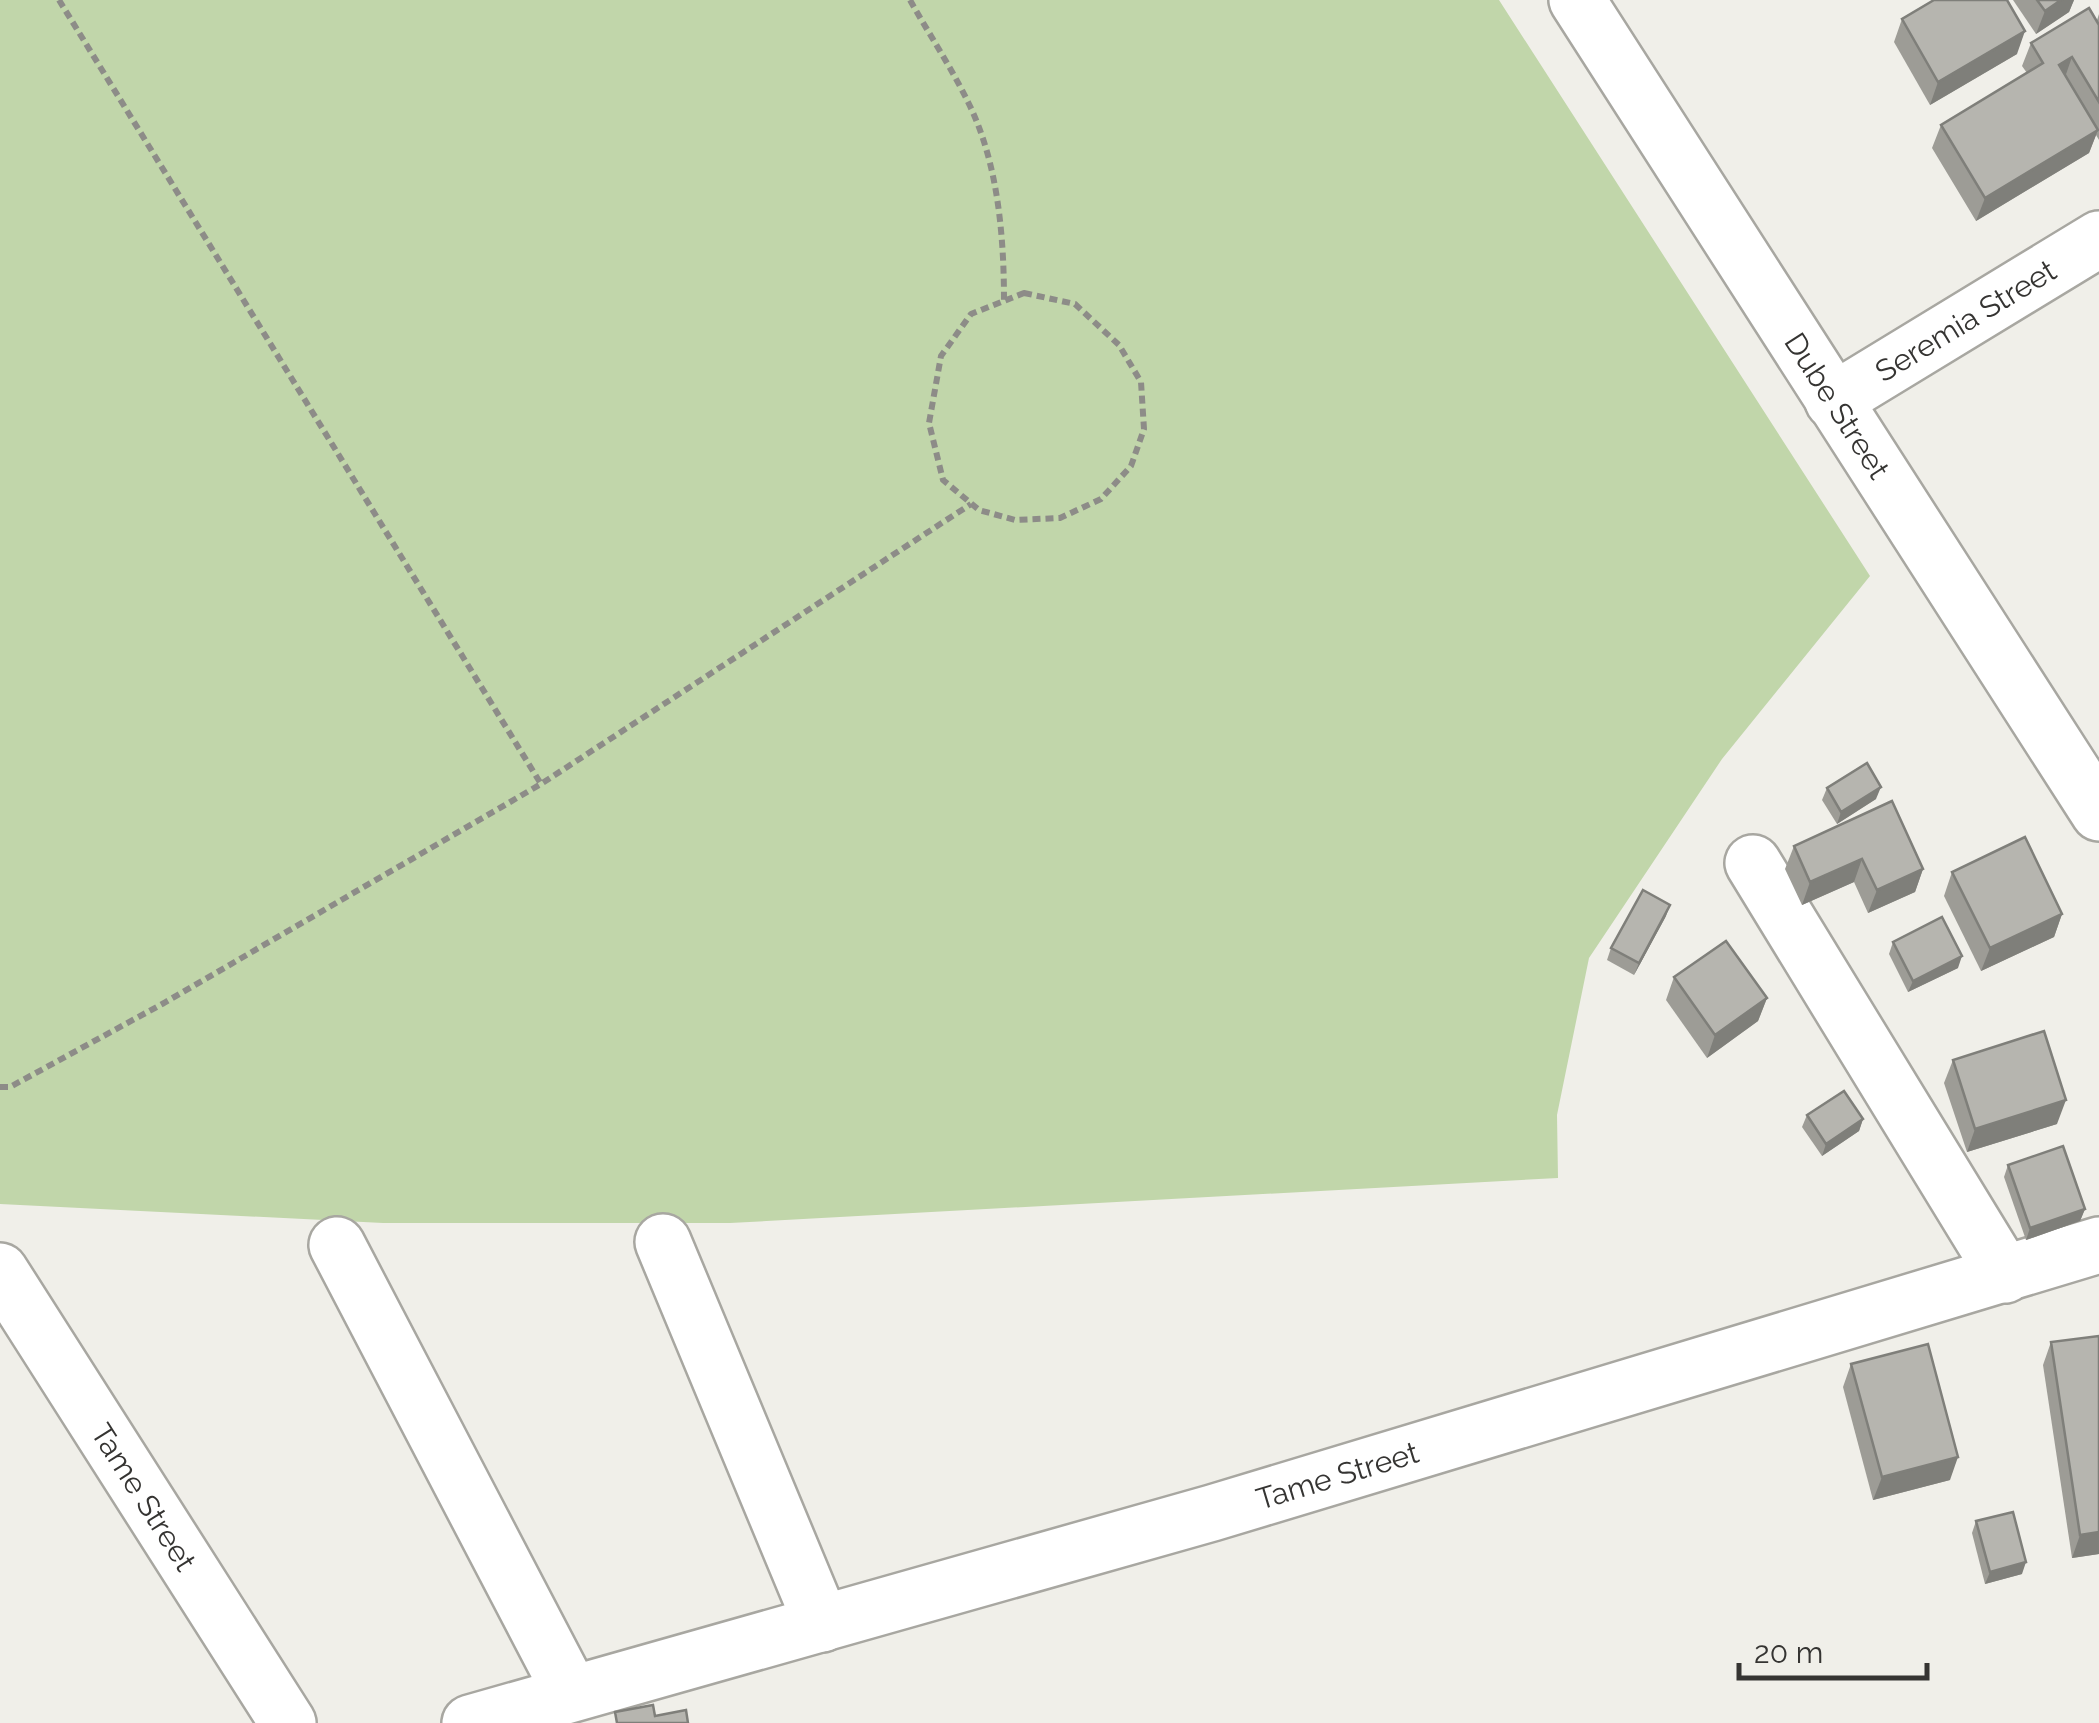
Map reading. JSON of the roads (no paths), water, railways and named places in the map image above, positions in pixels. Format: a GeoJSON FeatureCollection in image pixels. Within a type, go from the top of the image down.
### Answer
{"type":"FeatureCollection","features":[{"type":"Feature","properties":{"kind":"street","name":"Dube Street"},"geometry":{"type":"LineString","coordinates":[[1577,0],[2099,813]]}},
{"type":"Feature","properties":{"kind":"street","name":"Seremia Street"},"geometry":{"type":"LineString","coordinates":[[1834,401],[2099,238]]}},
{"type":"Feature","properties":{"kind":"street"},"geometry":{"type":"LineString","coordinates":[[1753,863],[2004,1275]]}},
{"type":"Feature","properties":{"kind":"street"},"geometry":{"type":"LineString","coordinates":[[663,1242],[822,1624]]}},
{"type":"Feature","properties":{"kind":"street"},"geometry":{"type":"LineString","coordinates":[[337,1245],[571,1693]]}},
{"type":"Feature","properties":{"kind":"street","name":"Tame Street"},"geometry":{"type":"LineString","coordinates":[[470,1723],[1212,1513],[2099,1245]]}},
{"type":"Feature","properties":{"kind":"street","name":"Tame Street"},"geometry":{"type":"LineString","coordinates":[[0,1271],[288,1723]]}}]}
